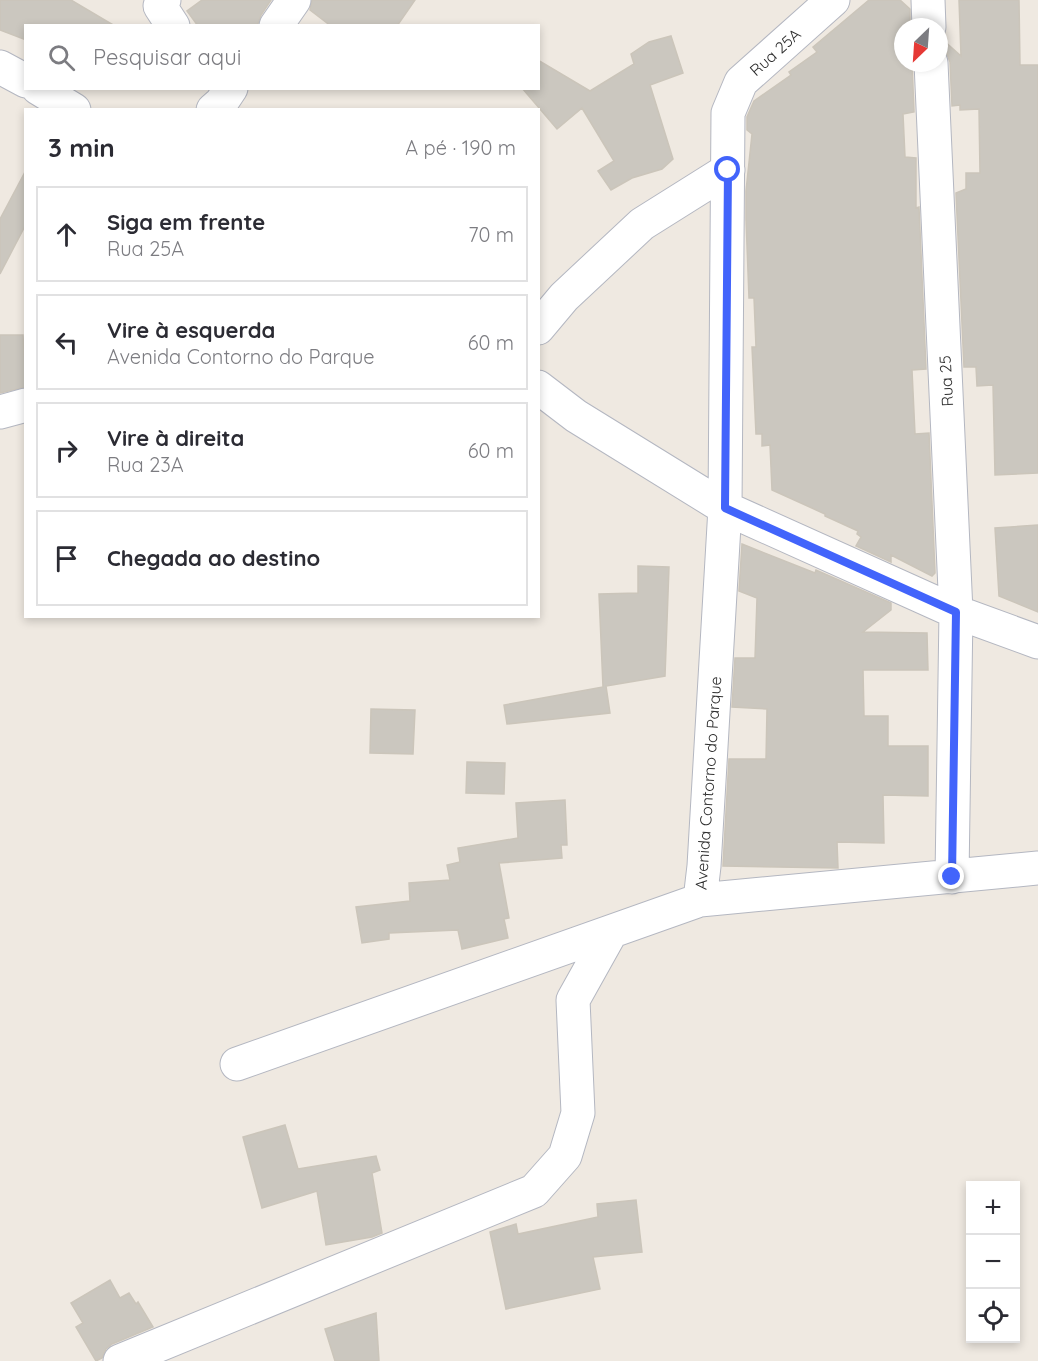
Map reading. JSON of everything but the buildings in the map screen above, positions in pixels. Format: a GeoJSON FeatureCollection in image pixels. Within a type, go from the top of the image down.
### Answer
{"type":"FeatureCollection","features":[{"type":"Feature","properties":{"kind":"street"},"geometry":{"type":"LineString","coordinates":[[164,0],[160,6],[172,24]]}},
{"type":"Feature","properties":{"kind":"street"},"geometry":{"type":"LineString","coordinates":[[277,24],[294,0]]}},
{"type":"Feature","properties":{"kind":"street","name":"Rua 25A"},"geometry":{"type":"LineString","coordinates":[[725,508],[728,113],[741,82],[833,0]]}},
{"type":"Feature","properties":{"kind":"street"},"geometry":{"type":"LineString","coordinates":[[928,0],[929,18]]}},
{"type":"Feature","properties":{"kind":"street"},"geometry":{"type":"LineString","coordinates":[[0,67],[24,80]]}},
{"type":"Feature","properties":{"kind":"street","name":"Rua 25"},"geometry":{"type":"LineString","coordinates":[[931,72],[956,612],[952,877]]}},
{"type":"Feature","properties":{"kind":"street"},"geometry":{"type":"LineString","coordinates":[[41,90],[71,108]]}},
{"type":"Feature","properties":{"kind":"street"},"geometry":{"type":"LineString","coordinates":[[540,326],[564,297],[642,224],[728,170]]}},
{"type":"Feature","properties":{"kind":"street"},"geometry":{"type":"LineString","coordinates":[[540,389],[576,416],[725,508],[956,612],[1038,642]]}},
{"type":"Feature","properties":{"kind":"street"},"geometry":{"type":"LineString","coordinates":[[0,412],[24,406]]}},
{"type":"Feature","properties":{"kind":"street"},"geometry":{"type":"LineString","coordinates":[[540,413],[576,416]]}},
{"type":"Feature","properties":{"kind":"street","name":"Avenida Contorno do Parque"},"geometry":{"type":"LineString","coordinates":[[725,508],[704,866],[700,900],[1038,868]]}},
{"type":"Feature","properties":{"kind":"street"},"geometry":{"type":"LineString","coordinates":[[237,1064],[700,900]]}},
{"type":"Feature","properties":{"kind":"street"},"geometry":{"type":"LineString","coordinates":[[120,1361],[534,1191],[565,1156],[578,1113],[573,1000],[611,932]]}},
{"type":"Feature","properties":{"kind":"route"},"geometry":{"type":"LineString","coordinates":[[728,170],[725,508],[956,612],[952,877]]}}]}
